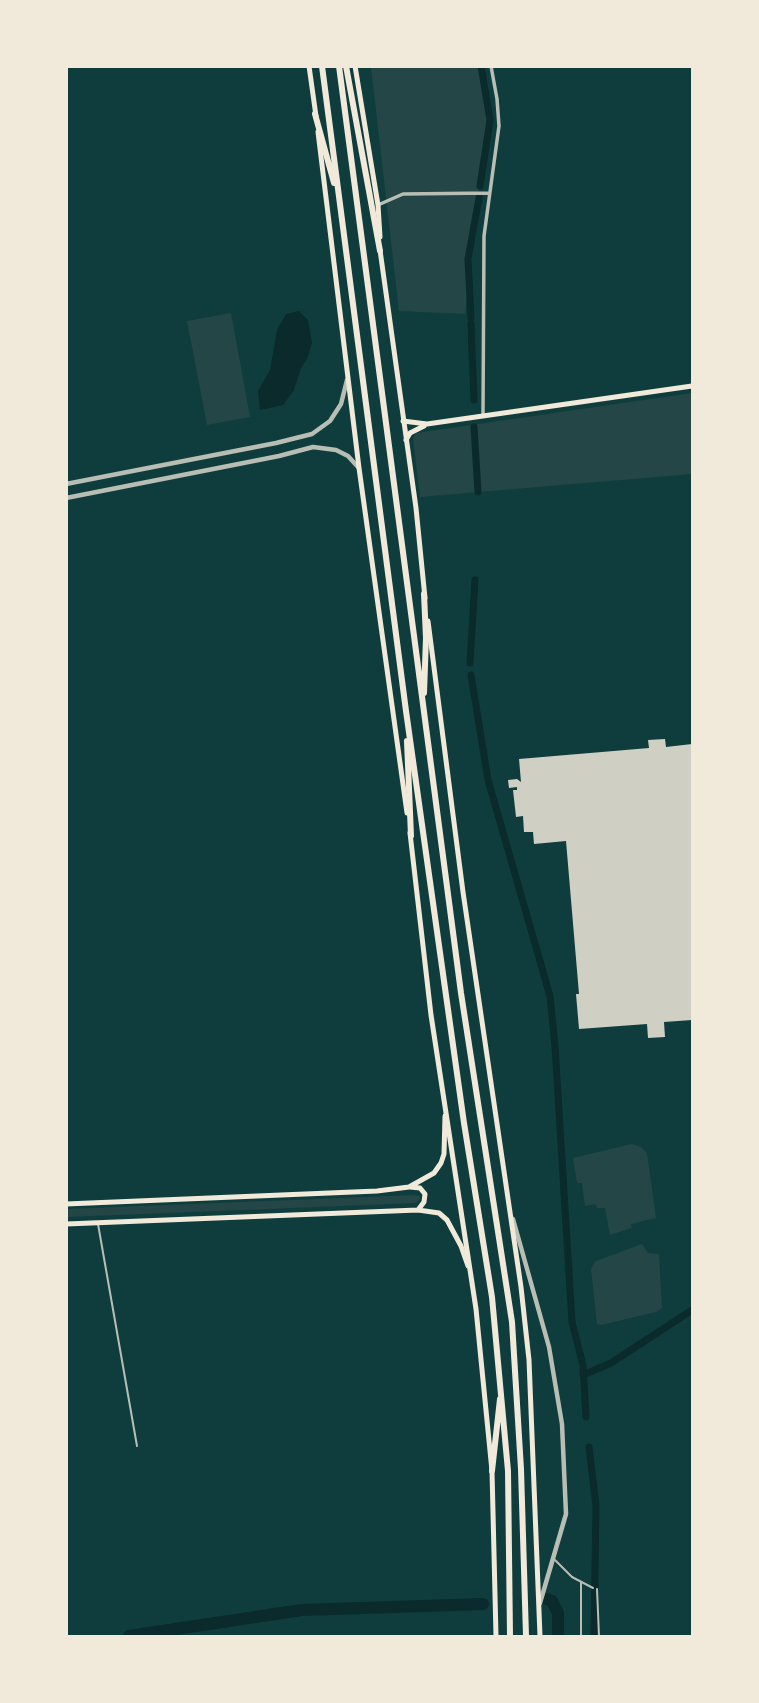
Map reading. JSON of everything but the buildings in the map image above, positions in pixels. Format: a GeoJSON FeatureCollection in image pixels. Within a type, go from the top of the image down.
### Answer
{"type":"FeatureCollection","features":[{"type":"Feature","properties":{"kind":"highway"},"geometry":{"type":"LineString","coordinates":[[322,66],[406,711],[462,1110],[492,1297],[508,1471],[510,1636]]}},
{"type":"Feature","properties":{"kind":"highway"},"geometry":{"type":"LineString","coordinates":[[339,66],[461,993],[512,1322],[521,1469],[526,1636]]}},
{"type":"Feature","properties":{"kind":"highway"},"geometry":{"type":"LineString","coordinates":[[346,66],[380,251]]}},
{"type":"Feature","properties":{"kind":"highway"},"geometry":{"type":"LineString","coordinates":[[316,114],[341,211]]}},
{"type":"Feature","properties":{"kind":"highway"},"geometry":{"type":"LineString","coordinates":[[423,709],[426,638],[424,594]]}},
{"type":"Feature","properties":{"kind":"highway"},"geometry":{"type":"LineString","coordinates":[[406,711],[411,836]]}},
{"type":"Feature","properties":{"kind":"highway"},"geometry":{"type":"LineString","coordinates":[[492,1471],[502,1387]]}},
{"type":"Feature","properties":{"kind":"main road"},"geometry":{"type":"LineString","coordinates":[[309,66],[347,378],[411,836],[430,1015],[473,1283],[492,1471],[496,1636]]}},
{"type":"Feature","properties":{"kind":"main road"},"geometry":{"type":"LineString","coordinates":[[355,66],[378,205],[380,251],[416,508],[424,594],[529,1360],[540,1636]]}},
{"type":"Feature","properties":{"kind":"main road"},"geometry":{"type":"LineString","coordinates":[[403,421],[427,424],[692,386]]}},
{"type":"Feature","properties":{"kind":"main road"},"geometry":{"type":"LineString","coordinates":[[406,440],[410,433],[427,424]]}},
{"type":"Feature","properties":{"kind":"main road"},"geometry":{"type":"LineString","coordinates":[[409,1187],[434,1173],[441,1164],[444,1154],[445,1116]]}},
{"type":"Feature","properties":{"kind":"main road"},"geometry":{"type":"LineString","coordinates":[[66,1204],[377,1191],[409,1187],[420,1188],[425,1194],[424,1202],[418,1210]]}},
{"type":"Feature","properties":{"kind":"main road"},"geometry":{"type":"LineString","coordinates":[[66,1224],[418,1210],[439,1213],[447,1220],[461,1246],[473,1283]]}},
{"type":"Feature","properties":{"kind":"street"},"geometry":{"type":"LineString","coordinates":[[483,415],[482,268],[499,126],[491,66]]}},
{"type":"Feature","properties":{"kind":"street"},"geometry":{"type":"LineString","coordinates":[[378,205],[403,194],[490,193]]}},
{"type":"Feature","properties":{"kind":"street"},"geometry":{"type":"LineString","coordinates":[[66,484],[312,434],[330,421],[341,404],[347,378]]}},
{"type":"Feature","properties":{"kind":"street"},"geometry":{"type":"LineString","coordinates":[[276,443],[279,456]]}},
{"type":"Feature","properties":{"kind":"street"},"geometry":{"type":"LineString","coordinates":[[66,498],[313,447],[325,447],[348,456],[359,468]]}},
{"type":"Feature","properties":{"kind":"street"},"geometry":{"type":"LineString","coordinates":[[510,1206],[549,1347],[562,1424],[567,1503],[540,1604]]}},
{"type":"Feature","properties":{"kind":"lane"},"geometry":{"type":"LineString","coordinates":[[98,1223],[137,1446]]}},
{"type":"Feature","properties":{"kind":"lane"},"geometry":{"type":"LineString","coordinates":[[552,1558],[572,1577],[593,1588]]}},
{"type":"Feature","properties":{"kind":"lane"},"geometry":{"type":"LineString","coordinates":[[581,1582],[581,1636]]}},
{"type":"Feature","properties":{"kind":"lane"},"geometry":{"type":"LineString","coordinates":[[597,1589],[599,1636]]}},
{"type":"Feature","properties":{"kind":"shaded area"},"geometry":{"type":"Polygon","coordinates":[[[371,67],[478,67],[488,114],[465,314],[399,311],[371,67]]]}},
{"type":"Feature","properties":{"kind":"shaded area"},"geometry":{"type":"Polygon","coordinates":[[[299,311],[308,320],[312,343],[307,359],[294,390],[283,405],[260,410],[258,391],[270,370],[277,330],[286,314],[299,311]]]}},
{"type":"Feature","properties":{"kind":"shaded area"},"geometry":{"type":"Polygon","coordinates":[[[231,313],[250,417],[207,425],[187,321],[231,313]]]}},
{"type":"Feature","properties":{"kind":"shaded area"},"geometry":{"type":"Polygon","coordinates":[[[692,393],[692,474],[420,497],[413,438],[416,433],[692,393]]]}},
{"type":"Feature","properties":{"kind":"shaded area"},"geometry":{"type":"Polygon","coordinates":[[[632,1144],[647,1153],[656,1218],[631,1224],[632,1228],[610,1235],[605,1208],[597,1208],[595,1204],[585,1206],[582,1183],[577,1183],[573,1158],[632,1144]]]}},
{"type":"Feature","properties":{"kind":"shaded area"},"geometry":{"type":"Polygon","coordinates":[[[420,1196],[420,1199],[416,1203],[67,1217],[67,1209],[420,1196]]]}},
{"type":"Feature","properties":{"kind":"shaded area"},"geometry":{"type":"Polygon","coordinates":[[[642,1244],[648,1253],[659,1254],[662,1308],[656,1312],[597,1324],[591,1269],[593,1265],[596,1261],[642,1244]]]}},
{"type":"Feature","properties":{"kind":"waterway"},"geometry":{"type":"LineString","coordinates":[[480,186],[490,120],[481,66]]}},
{"type":"Feature","properties":{"kind":"waterway"},"geometry":{"type":"LineString","coordinates":[[471,318],[468,259],[479,198]]}},
{"type":"Feature","properties":{"kind":"waterway"},"geometry":{"type":"LineString","coordinates":[[471,324],[474,400]]}},
{"type":"Feature","properties":{"kind":"waterway"},"geometry":{"type":"LineString","coordinates":[[474,427],[478,492]]}},
{"type":"Feature","properties":{"kind":"waterway"},"geometry":{"type":"LineString","coordinates":[[470,663],[475,580]]}},
{"type":"Feature","properties":{"kind":"waterway"},"geometry":{"type":"LineString","coordinates":[[471,675],[488,780],[550,996],[572,1322],[583,1365],[586,1417]]}},
{"type":"Feature","properties":{"kind":"waterway"},"geometry":{"type":"LineString","coordinates":[[583,1375],[611,1363],[692,1310]]}},
{"type":"Feature","properties":{"kind":"waterway"},"geometry":{"type":"LineString","coordinates":[[589,1447],[596,1506],[594,1636]]}},
{"type":"Feature","properties":{"kind":"waterway"},"geometry":{"type":"LineString","coordinates":[[546,1599],[552,1601],[558,1613],[558,1636]]}},
{"type":"Feature","properties":{"kind":"waterway"},"geometry":{"type":"LineString","coordinates":[[129,1636],[302,1610],[483,1604]]}}]}
